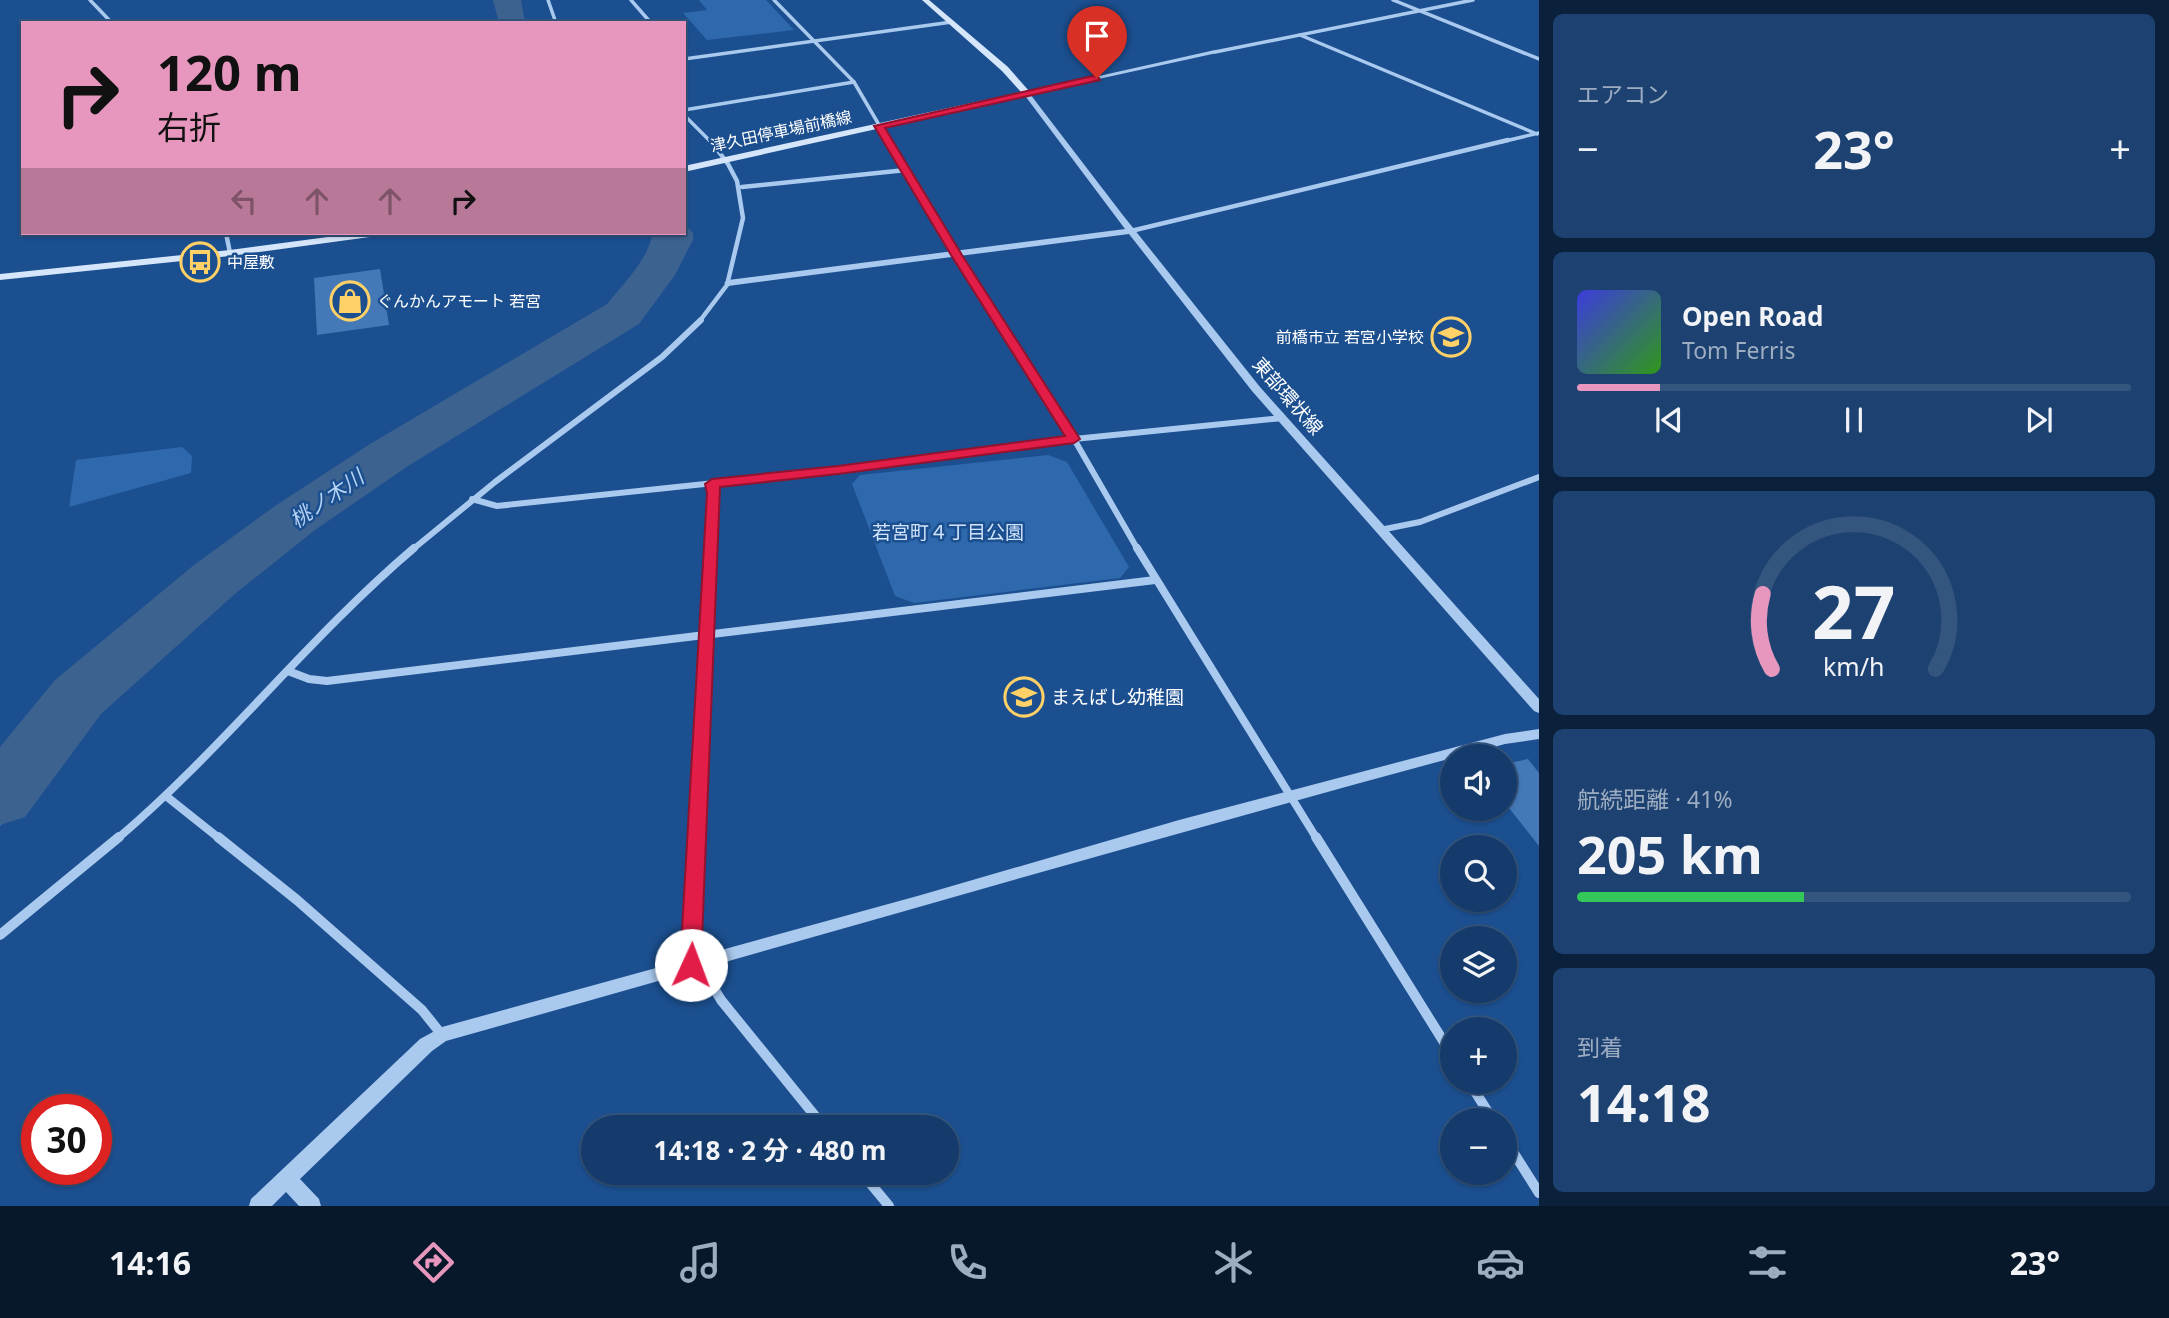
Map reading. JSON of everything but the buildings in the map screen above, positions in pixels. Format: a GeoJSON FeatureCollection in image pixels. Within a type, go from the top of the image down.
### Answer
{"type":"FeatureCollection","features":[{"type":"Feature","properties":{"kind":"main road"},"geometry":{"type":"LineString","coordinates":[[925,0],[1005,69],[1027,93]]}},
{"type":"Feature","properties":{"kind":"main road","name":"津久田停車場前橋線"},"geometry":{"type":"LineString","coordinates":[[686,168],[1027,93]]}},
{"type":"Feature","properties":{"kind":"main road"},"geometry":{"type":"LineString","coordinates":[[0,276],[230,253],[362,235]]}},
{"type":"Feature","properties":{"kind":"street"},"geometry":{"type":"LineString","coordinates":[[90,0],[110,21]]}},
{"type":"Feature","properties":{"kind":"street"},"geometry":{"type":"LineString","coordinates":[[548,0],[555,21]]}},
{"type":"Feature","properties":{"kind":"street"},"geometry":{"type":"LineString","coordinates":[[631,0],[649,21]]}},
{"type":"Feature","properties":{"kind":"street"},"geometry":{"type":"LineString","coordinates":[[774,0],[854,82],[956,255],[1074,439],[1154,580],[1440,1036]]}},
{"type":"Feature","properties":{"kind":"street"},"geometry":{"type":"LineString","coordinates":[[1393,0],[1539,60]]}},
{"type":"Feature","properties":{"kind":"street"},"geometry":{"type":"LineString","coordinates":[[1027,93],[1473,0]]}},
{"type":"Feature","properties":{"kind":"street"},"geometry":{"type":"LineString","coordinates":[[686,59],[952,22]]}},
{"type":"Feature","properties":{"kind":"street"},"geometry":{"type":"LineString","coordinates":[[1299,35],[1538,134]]}},
{"type":"Feature","properties":{"kind":"street"},"geometry":{"type":"LineString","coordinates":[[686,112],[854,82]]}},
{"type":"Feature","properties":{"kind":"street","name":"東部環状線"},"geometry":{"type":"LineString","coordinates":[[1027,93],[1131,231],[1256,389],[1539,708]]}},
{"type":"Feature","properties":{"kind":"street"},"geometry":{"type":"LineString","coordinates":[[0,935],[166,796],[339,618],[405,555],[472,499],[685,336],[728,283],[730,268],[743,238],[742,187],[726,159],[686,114]]}},
{"type":"Feature","properties":{"kind":"street"},"geometry":{"type":"LineString","coordinates":[[728,283],[1131,231],[1538,134]]}},
{"type":"Feature","properties":{"kind":"street"},"geometry":{"type":"LineString","coordinates":[[742,187],[906,170]]}},
{"type":"Feature","properties":{"kind":"street"},"geometry":{"type":"LineString","coordinates":[[226,235],[230,253]]}},
{"type":"Feature","properties":{"kind":"street"},"geometry":{"type":"LineString","coordinates":[[472,499],[497,506],[838,470],[1074,439],[1283,418]]}},
{"type":"Feature","properties":{"kind":"street"},"geometry":{"type":"LineString","coordinates":[[1380,530],[1420,522],[1539,477]]}},
{"type":"Feature","properties":{"kind":"street"},"geometry":{"type":"LineString","coordinates":[[691,965],[714,493],[712,484]]}},
{"type":"Feature","properties":{"kind":"street"},"geometry":{"type":"LineString","coordinates":[[288,671],[309,679],[327,681],[1154,580]]}},
{"type":"Feature","properties":{"kind":"street"},"geometry":{"type":"LineString","coordinates":[[258,1206],[426,1045],[442,1035],[1291,796],[1506,739],[1539,734]]}},
{"type":"Feature","properties":{"kind":"street"},"geometry":{"type":"LineString","coordinates":[[166,796],[308,909],[422,1010],[442,1035]]}},
{"type":"Feature","properties":{"kind":"street"},"geometry":{"type":"LineString","coordinates":[[691,965],[709,981],[721,1000],[814,1115]]}},
{"type":"Feature","properties":{"kind":"street"},"geometry":{"type":"LineString","coordinates":[[1517,1158],[1539,1193]]}},
{"type":"Feature","properties":{"kind":"street"},"geometry":{"type":"LineString","coordinates":[[287,1180],[312,1206]]}},
{"type":"Feature","properties":{"kind":"street"},"geometry":{"type":"LineString","coordinates":[[872,1185],[889,1206]]}},
{"type":"Feature","properties":{"kind":"green space"},"geometry":{"type":"Polygon","coordinates":[[[699,0],[766,0],[794,30],[707,40],[683,13],[707,10],[699,0]]]}},
{"type":"Feature","properties":{"kind":"green space"},"geometry":{"type":"Polygon","coordinates":[[[182,447],[192,456],[191,473],[69,507],[76,460],[182,447]]]}},
{"type":"Feature","properties":{"kind":"green space","name":"若宮町４丁目公園"},"geometry":{"type":"Polygon","coordinates":[[[1048,455],[1067,462],[1129,567],[1120,578],[914,603],[895,596],[852,484],[860,475],[1048,455]]]}},
{"type":"Feature","properties":{"kind":"shaded area"},"geometry":{"type":"Polygon","coordinates":[[[69,689],[15,808],[0,824],[0,760],[69,689]]]}},
{"type":"Feature","properties":{"kind":"waterway","name":"桃ノ木川"},"geometry":{"type":"LineString","coordinates":[[507,0],[512,21]]}},
{"type":"Feature","properties":{"kind":"waterway","name":"桃ノ木川"},"geometry":{"type":"LineString","coordinates":[[0,797],[78,697],[215,579],[295,518],[389,455],[623,314],[653,275],[672,240],[672,235]]}},
{"type":"Feature","properties":{"kind":"place","name":"中屋敷"},"geometry":{"type":"Point","coordinates":[200,262]}},
{"type":"Feature","properties":{"kind":"place","name":"ぐんかんアモート 若宮"},"geometry":{"type":"Point","coordinates":[350,301]}},
{"type":"Feature","properties":{"kind":"place","name":"前橋市立 若宮小学校"},"geometry":{"type":"Point","coordinates":[1451,337]}},
{"type":"Feature","properties":{"kind":"place","name":"まえばし幼稚園"},"geometry":{"type":"Point","coordinates":[1024,697]}},
{"type":"Feature","properties":{"kind":"route"},"geometry":{"type":"LineString","coordinates":[[691,965],[714,493],[712,484],[1074,439],[956,255],[879,126],[1097,78]]}}]}
